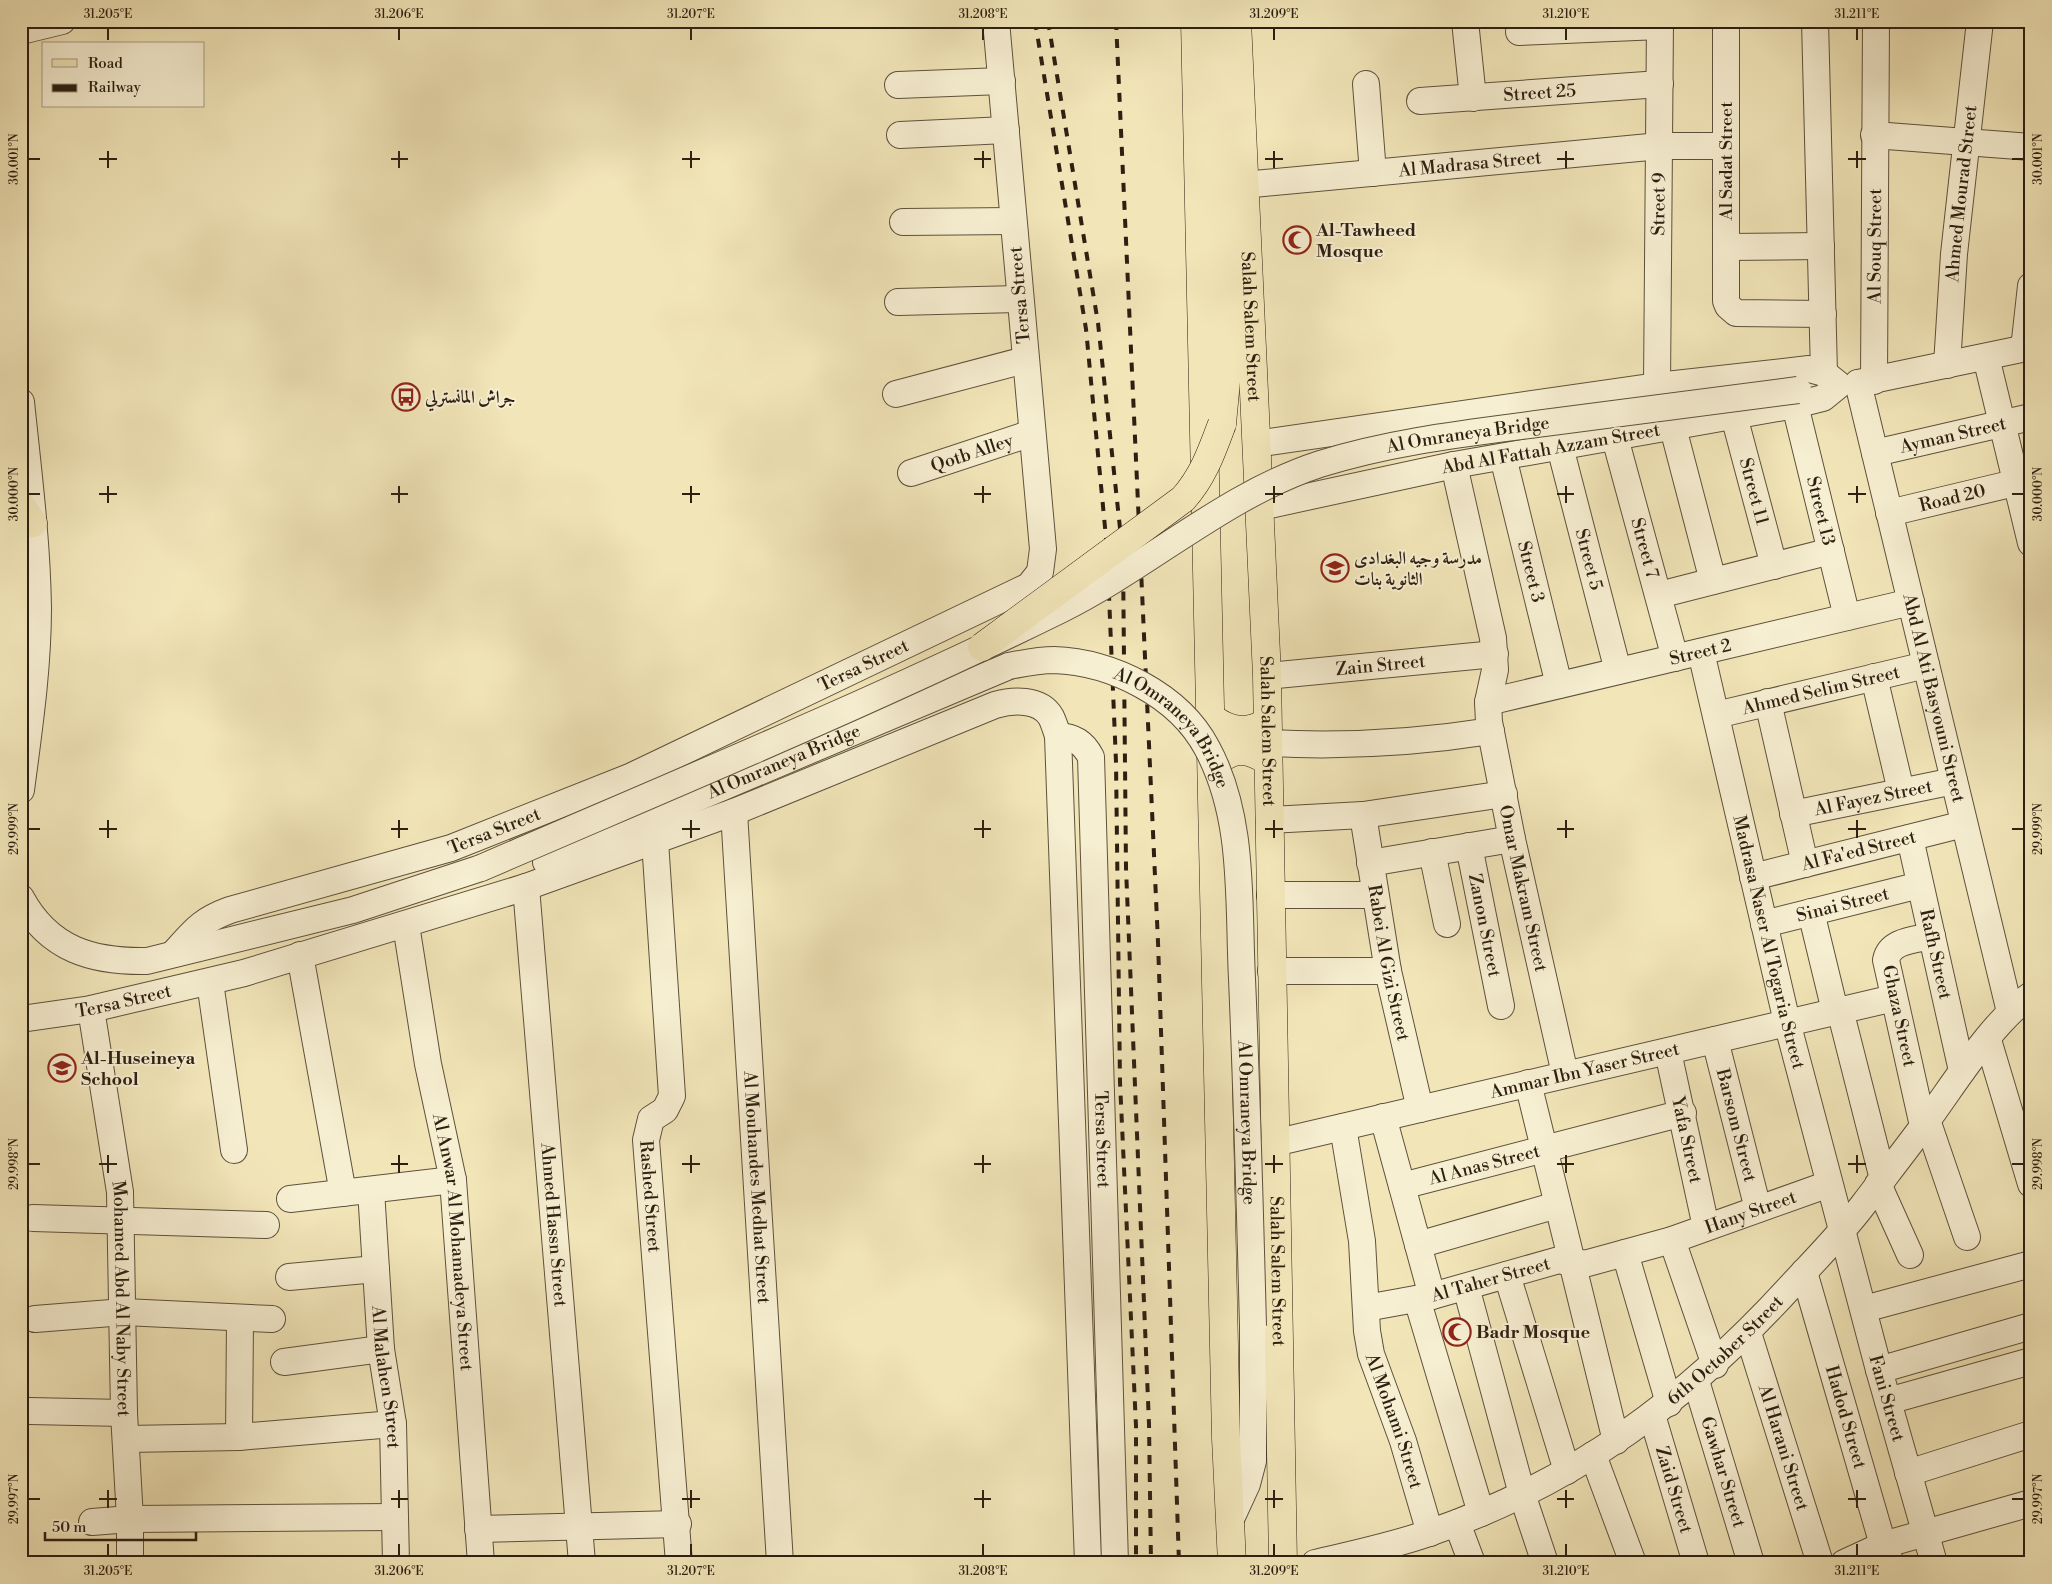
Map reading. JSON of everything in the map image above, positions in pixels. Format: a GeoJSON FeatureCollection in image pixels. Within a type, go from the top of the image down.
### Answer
{"type":"FeatureCollection","features":[{"type":"Feature","properties":{"kind":"highway"},"geometry":{"type":"LineString","coordinates":[[1195,21],[1212,718],[1226,1438],[1232,1563]]}},
{"type":"Feature","properties":{"kind":"highway"},"geometry":{"type":"LineString","coordinates":[[982,647],[1183,499],[1196,484],[1211,454],[1222,424],[1227,370],[1216,21]]}},
{"type":"Feature","properties":{"kind":"highway","name":"Salah Salem Street"},"geometry":{"type":"LineString","coordinates":[[1237,21],[1267,676],[1283,1563]]}},
{"type":"Feature","properties":{"kind":"highway"},"geometry":{"type":"LineString","coordinates":[[1212,718],[1233,730],[1246,731],[1258,728],[1268,742],[1255,752],[1240,750],[1224,754],[1213,765]]}},
{"type":"Feature","properties":{"kind":"street"},"geometry":{"type":"LineString","coordinates":[[21,31],[62,21]]}},
{"type":"Feature","properties":{"kind":"street","name":"Tersa Street"},"geometry":{"type":"LineString","coordinates":[[173,954],[198,926],[208,918],[230,910],[451,848],[623,780],[1029,586],[1040,572],[1043,549],[996,21]]}},
{"type":"Feature","properties":{"kind":"street"},"geometry":{"type":"LineString","coordinates":[[1465,21],[1473,98]]}},
{"type":"Feature","properties":{"kind":"street","name":"Al Sadat Street"},"geometry":{"type":"LineString","coordinates":[[1726,21],[1726,301],[1736,313],[1823,314]]}},
{"type":"Feature","properties":{"kind":"street"},"geometry":{"type":"LineString","coordinates":[[1815,21],[1823,314],[1849,381]]}},
{"type":"Feature","properties":{"kind":"street","name":"Al Souq Street"},"geometry":{"type":"LineString","coordinates":[[1849,381],[1874,134],[1876,21]]}},
{"type":"Feature","properties":{"kind":"street","name":"Ahmed Mourad Street"},"geometry":{"type":"LineString","coordinates":[[1947,365],[1954,254],[1980,21]]}},
{"type":"Feature","properties":{"kind":"street"},"geometry":{"type":"LineString","coordinates":[[1519,32],[1660,23]]}},
{"type":"Feature","properties":{"kind":"street","name":"Street 9"},"geometry":{"type":"LineString","coordinates":[[1657,386],[1660,23]]}},
{"type":"Feature","properties":{"kind":"street"},"geometry":{"type":"LineString","coordinates":[[898,85],[1002,81]]}},
{"type":"Feature","properties":{"kind":"street"},"geometry":{"type":"LineString","coordinates":[[1366,84],[1373,173]]}},
{"type":"Feature","properties":{"kind":"street","name":"Street 25"},"geometry":{"type":"LineString","coordinates":[[1420,101],[1660,84]]}},
{"type":"Feature","properties":{"kind":"street"},"geometry":{"type":"LineString","coordinates":[[900,135],[1006,130]]}},
{"type":"Feature","properties":{"kind":"street"},"geometry":{"type":"LineString","coordinates":[[1874,134],[2031,147]]}},
{"type":"Feature","properties":{"kind":"street","name":"Al Madrasa Street"},"geometry":{"type":"LineString","coordinates":[[1244,185],[1660,146],[1726,146]]}},
{"type":"Feature","properties":{"kind":"street"},"geometry":{"type":"LineString","coordinates":[[903,222],[1014,221]]}},
{"type":"Feature","properties":{"kind":"street"},"geometry":{"type":"LineString","coordinates":[[1726,247],[1821,246]]}},
{"type":"Feature","properties":{"kind":"street"},"geometry":{"type":"LineString","coordinates":[[2027,348],[2031,286]]}},
{"type":"Feature","properties":{"kind":"street"},"geometry":{"type":"LineString","coordinates":[[898,302],[1020,299]]}},
{"type":"Feature","properties":{"kind":"street","name":"Abd Al Fattah Azzam Street"},"geometry":{"type":"LineString","coordinates":[[1260,507],[1454,465],[1734,416],[1849,381],[1947,365],[2027,348]]}},
{"type":"Feature","properties":{"kind":"street"},"geometry":{"type":"LineString","coordinates":[[1986,357],[2002,424],[2023,481],[2031,543]]}},
{"type":"Feature","properties":{"kind":"street"},"geometry":{"type":"LineString","coordinates":[[896,394],[1025,360]]}},
{"type":"Feature","properties":{"kind":"street","name":"Abd Al Fattah Azzam Street"},"geometry":{"type":"LineString","coordinates":[[1256,444],[1657,386],[1809,369],[1849,381]]}},
{"type":"Feature","properties":{"kind":"street","name":"Abd Al Ati Basyouni Street"},"geometry":{"type":"LineString","coordinates":[[1849,381],[1875,453],[1964,824],[2024,1006]]}},
{"type":"Feature","properties":{"kind":"street","name":"Street 13"},"geometry":{"type":"LineString","coordinates":[[1797,398],[1847,617]]}},
{"type":"Feature","properties":{"kind":"street","name":"Al Omraneya Bridge"},"geometry":{"type":"LineString","coordinates":[[21,898],[27,909],[44,929],[66,945],[90,956],[116,961],[147,960],[352,910],[481,868],[767,745],[982,647],[1064,608],[1131,571],[1258,491],[1317,465],[1380,447],[1450,435],[1797,398]]}},
{"type":"Feature","properties":{"kind":"street"},"geometry":{"type":"LineString","coordinates":[[21,402],[27,515],[38,608],[34,698],[21,790]]}},
{"type":"Feature","properties":{"kind":"street","name":"Street 11"},"geometry":{"type":"LineString","coordinates":[[1734,416],[1774,566]]}},
{"type":"Feature","properties":{"kind":"street","name":"Ayman Street"},"geometry":{"type":"LineString","coordinates":[[1875,453],[2031,417]]}},
{"type":"Feature","properties":{"kind":"street"},"geometry":{"type":"LineString","coordinates":[[1673,428],[1713,581]]}},
{"type":"Feature","properties":{"kind":"street","name":"Qotb Alley"},"geometry":{"type":"LineString","coordinates":[[911,473],[1032,433]]}},
{"type":"Feature","properties":{"kind":"street","name":"Street 7"},"geometry":{"type":"LineString","coordinates":[[1615,438],[1675,658]]}},
{"type":"Feature","properties":{"kind":"street","name":"Street 5"},"geometry":{"type":"LineString","coordinates":[[1560,447],[1618,672]]}},
{"type":"Feature","properties":{"kind":"street","name":"Street 3"},"geometry":{"type":"LineString","coordinates":[[1503,457],[1559,685]]}},
{"type":"Feature","properties":{"kind":"street","name":"Omar Makram Street"},"geometry":{"type":"LineString","coordinates":[[1454,465],[1495,654],[1492,686],[1488,702],[1491,731],[1512,839],[1565,1074]]}},
{"type":"Feature","properties":{"kind":"street","name":"Road 20"},"geometry":{"type":"LineString","coordinates":[[1889,513],[2023,481]]}},
{"type":"Feature","properties":{"kind":"street"},"geometry":{"type":"LineString","coordinates":[[1659,595],[1831,551]]}},
{"type":"Feature","properties":{"kind":"street","name":"Street 2"},"geometry":{"type":"LineString","coordinates":[[1488,702],[1911,602]]}},
{"type":"Feature","properties":{"kind":"street"},"geometry":{"type":"LineString","coordinates":[[992,604],[1021,666],[1024,702]]}},
{"type":"Feature","properties":{"kind":"street","name":"Madrasa Naser Al Togaria Street"},"geometry":{"type":"LineString","coordinates":[[1701,652],[1787,1022],[1843,1231]]}},
{"type":"Feature","properties":{"kind":"street","name":"Zain Street"},"geometry":{"type":"LineString","coordinates":[[1267,676],[1495,654]]}},
{"type":"Feature","properties":{"kind":"street","name":"Al Omraneya Bridge"},"geometry":{"type":"LineString","coordinates":[[417,921],[471,894],[1009,666],[1032,661],[1054,660],[1089,664],[1135,681],[1170,704],[1206,746],[1224,786],[1235,830],[1247,1089],[1253,1326],[1252,1461],[1247,1484],[1230,1521]]}},
{"type":"Feature","properties":{"kind":"street","name":"Ahmed Selim Street"},"geometry":{"type":"LineString","coordinates":[[1716,715],[1926,665]]}},
{"type":"Feature","properties":{"kind":"street"},"geometry":{"type":"LineString","coordinates":[[1874,678],[1901,791]]}},
{"type":"Feature","properties":{"kind":"street","name":"Tersa Street"},"geometry":{"type":"LineString","coordinates":[[21,1019],[91,1009],[210,982],[417,921],[526,887],[734,812],[994,705],[1009,701],[1024,702],[1038,707],[1050,716],[1058,736],[1088,1563]]}},
{"type":"Feature","properties":{"kind":"street"},"geometry":{"type":"LineString","coordinates":[[1768,702],[1805,864]]}},
{"type":"Feature","properties":{"kind":"street"},"geometry":{"type":"LineString","coordinates":[[1268,742],[1317,746],[1375,745],[1433,740],[1491,731]]}},
{"type":"Feature","properties":{"kind":"street","name":"Tersa Street"},"geometry":{"type":"LineString","coordinates":[[1058,736],[1078,741],[1091,756],[1114,1563]]}},
{"type":"Feature","properties":{"kind":"street","name":"Al Fayez Street"},"geometry":{"type":"LineString","coordinates":[[1793,814],[1954,781]]}},
{"type":"Feature","properties":{"kind":"street"},"geometry":{"type":"LineString","coordinates":[[1269,820],[1363,816],[1504,794]]}},
{"type":"Feature","properties":{"kind":"street","name":"Al Mouhandes Medhat Street"},"geometry":{"type":"LineString","coordinates":[[734,812],[780,1563]]}},
{"type":"Feature","properties":{"kind":"street","name":"Rabei Al Gizi Street"},"geometry":{"type":"LineString","coordinates":[[1363,816],[1374,895],[1388,971],[1420,1108]]}},
{"type":"Feature","properties":{"kind":"street","name":"Al Fa'ed Street"},"geometry":{"type":"LineString","coordinates":[[1753,877],[1964,824]]}},
{"type":"Feature","properties":{"kind":"street","name":"Rafh Street"},"geometry":{"type":"LineString","coordinates":[[1910,838],[1962,1071]]}},
{"type":"Feature","properties":{"kind":"street"},"geometry":{"type":"LineString","coordinates":[[1370,863],[1512,839]]}},
{"type":"Feature","properties":{"kind":"street","name":"Rashed Street"},"geometry":{"type":"LineString","coordinates":[[655,841],[672,1096],[665,1110],[650,1119],[646,1140],[678,1524],[679,1563]]}},
{"type":"Feature","properties":{"kind":"street","name":"Zanon Street"},"geometry":{"type":"LineString","coordinates":[[1469,846],[1501,1006]]}},
{"type":"Feature","properties":{"kind":"street"},"geometry":{"type":"LineString","coordinates":[[1432,852],[1447,924]]}},
{"type":"Feature","properties":{"kind":"street","name":"Sinai Street"},"geometry":{"type":"LineString","coordinates":[[1764,924],[1920,885]]}},
{"type":"Feature","properties":{"kind":"street","name":"Ahmed Hassn Street"},"geometry":{"type":"LineString","coordinates":[[526,887],[582,1563]]}},
{"type":"Feature","properties":{"kind":"street"},"geometry":{"type":"LineString","coordinates":[[1270,895],[1374,895]]}},
{"type":"Feature","properties":{"kind":"street"},"geometry":{"type":"LineString","coordinates":[[1811,912],[1838,1011],[1880,1181],[1910,1255]]}},
{"type":"Feature","properties":{"kind":"street","name":"Al Anwar Al Mohamadeya Street"},"geometry":{"type":"LineString","coordinates":[[417,921],[428,1064],[453,1180],[481,1563]]}},
{"type":"Feature","properties":{"kind":"street","name":"Ghaza Street"},"geometry":{"type":"LineString","coordinates":[[1932,936],[1896,945],[1889,951],[1886,960],[1925,1123],[1967,1237]]}},
{"type":"Feature","properties":{"kind":"street"},"geometry":{"type":"LineString","coordinates":[[300,955],[343,1193]]}},
{"type":"Feature","properties":{"kind":"street"},"geometry":{"type":"LineString","coordinates":[[1272,971],[1388,971]]}},
{"type":"Feature","properties":{"kind":"street"},"geometry":{"type":"LineString","coordinates":[[210,982],[234,1150]]}},
{"type":"Feature","properties":{"kind":"street","name":"Ammar Ibn Yaser Street"},"geometry":{"type":"LineString","coordinates":[[1274,1143],[1894,998]]}},
{"type":"Feature","properties":{"kind":"street","name":"6th October Street"},"geometry":{"type":"LineString","coordinates":[[1315,1563],[1396,1554],[1430,1533],[1481,1513],[1566,1471],[1616,1441],[1660,1409],[1705,1373],[1748,1333],[1843,1231],[1962,1071],[1988,1040],[2024,1006]]}},
{"type":"Feature","properties":{"kind":"street","name":"Mohamed Abd Al Naby Street"},"geometry":{"type":"LineString","coordinates":[[91,1009],[118,1168],[124,1312],[124,1413],[127,1439],[130,1563]]}},
{"type":"Feature","properties":{"kind":"street","name":"Barsom Street"},"geometry":{"type":"LineString","coordinates":[[1715,1040],[1758,1209]]}},
{"type":"Feature","properties":{"kind":"street"},"geometry":{"type":"LineString","coordinates":[[1988,1040],[2031,1184]]}},
{"type":"Feature","properties":{"kind":"street","name":"Yafa Street"},"geometry":{"type":"LineString","coordinates":[[1668,1052],[1683,1113],[1706,1228]]}},
{"type":"Feature","properties":{"kind":"street"},"geometry":{"type":"LineString","coordinates":[[1528,1083],[1616,1441]]}},
{"type":"Feature","properties":{"kind":"street","name":"Al Anas Street"},"geometry":{"type":"LineString","coordinates":[[1402,1186],[1683,1113]]}},
{"type":"Feature","properties":{"kind":"street"},"geometry":{"type":"LineString","coordinates":[[1383,1117],[1418,1245],[1424,1297],[1481,1513]]}},
{"type":"Feature","properties":{"kind":"street","name":"Al Mohami Street"},"geometry":{"type":"LineString","coordinates":[[1344,1127],[1362,1241],[1366,1308],[1372,1354],[1403,1442],[1430,1533]]}},
{"type":"Feature","properties":{"kind":"street"},"geometry":{"type":"LineString","coordinates":[[290,1199],[453,1180]]}},
{"type":"Feature","properties":{"kind":"street","name":"Hany Street"},"geometry":{"type":"LineString","coordinates":[[1672,1240],[1829,1184]]}},
{"type":"Feature","properties":{"kind":"street","name":"Al Malahen Street"},"geometry":{"type":"LineString","coordinates":[[371,1190],[381,1349],[393,1424],[396,1563]]}},
{"type":"Feature","properties":{"kind":"street"},"geometry":{"type":"LineString","coordinates":[[1418,1245],[1558,1205]]}},
{"type":"Feature","properties":{"kind":"street"},"geometry":{"type":"LineString","coordinates":[[33,1218],[266,1226]]}},
{"type":"Feature","properties":{"kind":"street","name":"Fani Street"},"geometry":{"type":"LineString","coordinates":[[1843,1231],[1879,1370],[1934,1563]]}},
{"type":"Feature","properties":{"kind":"street","name":"Al Taher Street"},"geometry":{"type":"LineString","coordinates":[[1366,1308],[1466,1287],[1559,1260],[1582,1264],[1672,1240]]}},
{"type":"Feature","properties":{"kind":"street","name":"Gawhar Street"},"geometry":{"type":"LineString","coordinates":[[1672,1240],[1751,1563]]}},
{"type":"Feature","properties":{"kind":"street","name":"Zaid Street"},"geometry":{"type":"LineString","coordinates":[[1624,1253],[1696,1563]]}},
{"type":"Feature","properties":{"kind":"street"},"geometry":{"type":"LineString","coordinates":[[1864,1309],[2031,1264]]}},
{"type":"Feature","properties":{"kind":"street"},"geometry":{"type":"LineString","coordinates":[[289,1277],[376,1269]]}},
{"type":"Feature","properties":{"kind":"street","name":"Hadod Street"},"geometry":{"type":"LineString","coordinates":[[1804,1272],[1887,1554]]}},
{"type":"Feature","properties":{"kind":"street"},"geometry":{"type":"LineString","coordinates":[[1507,1275],[1566,1471]]}},
{"type":"Feature","properties":{"kind":"street"},"geometry":{"type":"LineString","coordinates":[[1466,1287],[1522,1494],[1545,1563]]}},
{"type":"Feature","properties":{"kind":"street"},"geometry":{"type":"LineString","coordinates":[[35,1319],[124,1312],[240,1319],[272,1319]]}},
{"type":"Feature","properties":{"kind":"street"},"geometry":{"type":"LineString","coordinates":[[239,1437],[240,1319]]}},
{"type":"Feature","properties":{"kind":"street"},"geometry":{"type":"LineString","coordinates":[[1879,1370],[2031,1326]]}},
{"type":"Feature","properties":{"kind":"street","name":"Al Harani Street"},"geometry":{"type":"LineString","coordinates":[[1748,1333],[1820,1563]]}},
{"type":"Feature","properties":{"kind":"street"},"geometry":{"type":"LineString","coordinates":[[284,1362],[381,1349]]}},
{"type":"Feature","properties":{"kind":"street"},"geometry":{"type":"LineString","coordinates":[[1888,1401],[2031,1361]]}},
{"type":"Feature","properties":{"kind":"street"},"geometry":{"type":"LineString","coordinates":[[29,1411],[124,1413]]}},
{"type":"Feature","properties":{"kind":"street"},"geometry":{"type":"LineString","coordinates":[[127,1439],[239,1437],[393,1424]]}},
{"type":"Feature","properties":{"kind":"street"},"geometry":{"type":"LineString","coordinates":[[1908,1473],[2031,1434]]}},
{"type":"Feature","properties":{"kind":"street"},"geometry":{"type":"LineString","coordinates":[[1593,1455],[1633,1563]]}},
{"type":"Feature","properties":{"kind":"street"},"geometry":{"type":"LineString","coordinates":[[1844,1563],[1887,1554],[1926,1532],[2031,1503]]}},
{"type":"Feature","properties":{"kind":"street"},"geometry":{"type":"LineString","coordinates":[[92,1522],[130,1519],[394,1517]]}},
{"type":"Feature","properties":{"kind":"street"},"geometry":{"type":"LineString","coordinates":[[1457,1523],[1472,1563]]}},
{"type":"Feature","properties":{"kind":"street"},"geometry":{"type":"LineString","coordinates":[[478,1529],[678,1524]]}},
{"type":"Feature","properties":{"kind":"railway"},"geometry":{"type":"LineString","coordinates":[[1035,21],[1086,329],[1107,548],[1116,762],[1120,1082],[1136,1426],[1136,1563]]}},
{"type":"Feature","properties":{"kind":"railway"},"geometry":{"type":"LineString","coordinates":[[1048,21],[1098,323],[1123,556],[1126,868],[1149,1424],[1151,1563]]}},
{"type":"Feature","properties":{"kind":"railway"},"geometry":{"type":"LineString","coordinates":[[1116,21],[1158,942],[1179,1563]]}},
{"type":"Feature","properties":{"kind":"place","name":"Al-Tawheed Mosque"},"geometry":{"type":"Point","coordinates":[1297,240]}},
{"type":"Feature","properties":{"kind":"place","name":"جراش المانسترلي"},"geometry":{"type":"Point","coordinates":[406,397]}},
{"type":"Feature","properties":{"kind":"place","name":"مدرسة وجيه البغدادى الثانوية بنات"},"geometry":{"type":"Point","coordinates":[1335,568]}},
{"type":"Feature","properties":{"kind":"place","name":"Al-Huseineya School"},"geometry":{"type":"Point","coordinates":[62,1068]}},
{"type":"Feature","properties":{"kind":"place","name":"Badr Mosque"},"geometry":{"type":"Point","coordinates":[1457,1332]}}]}
